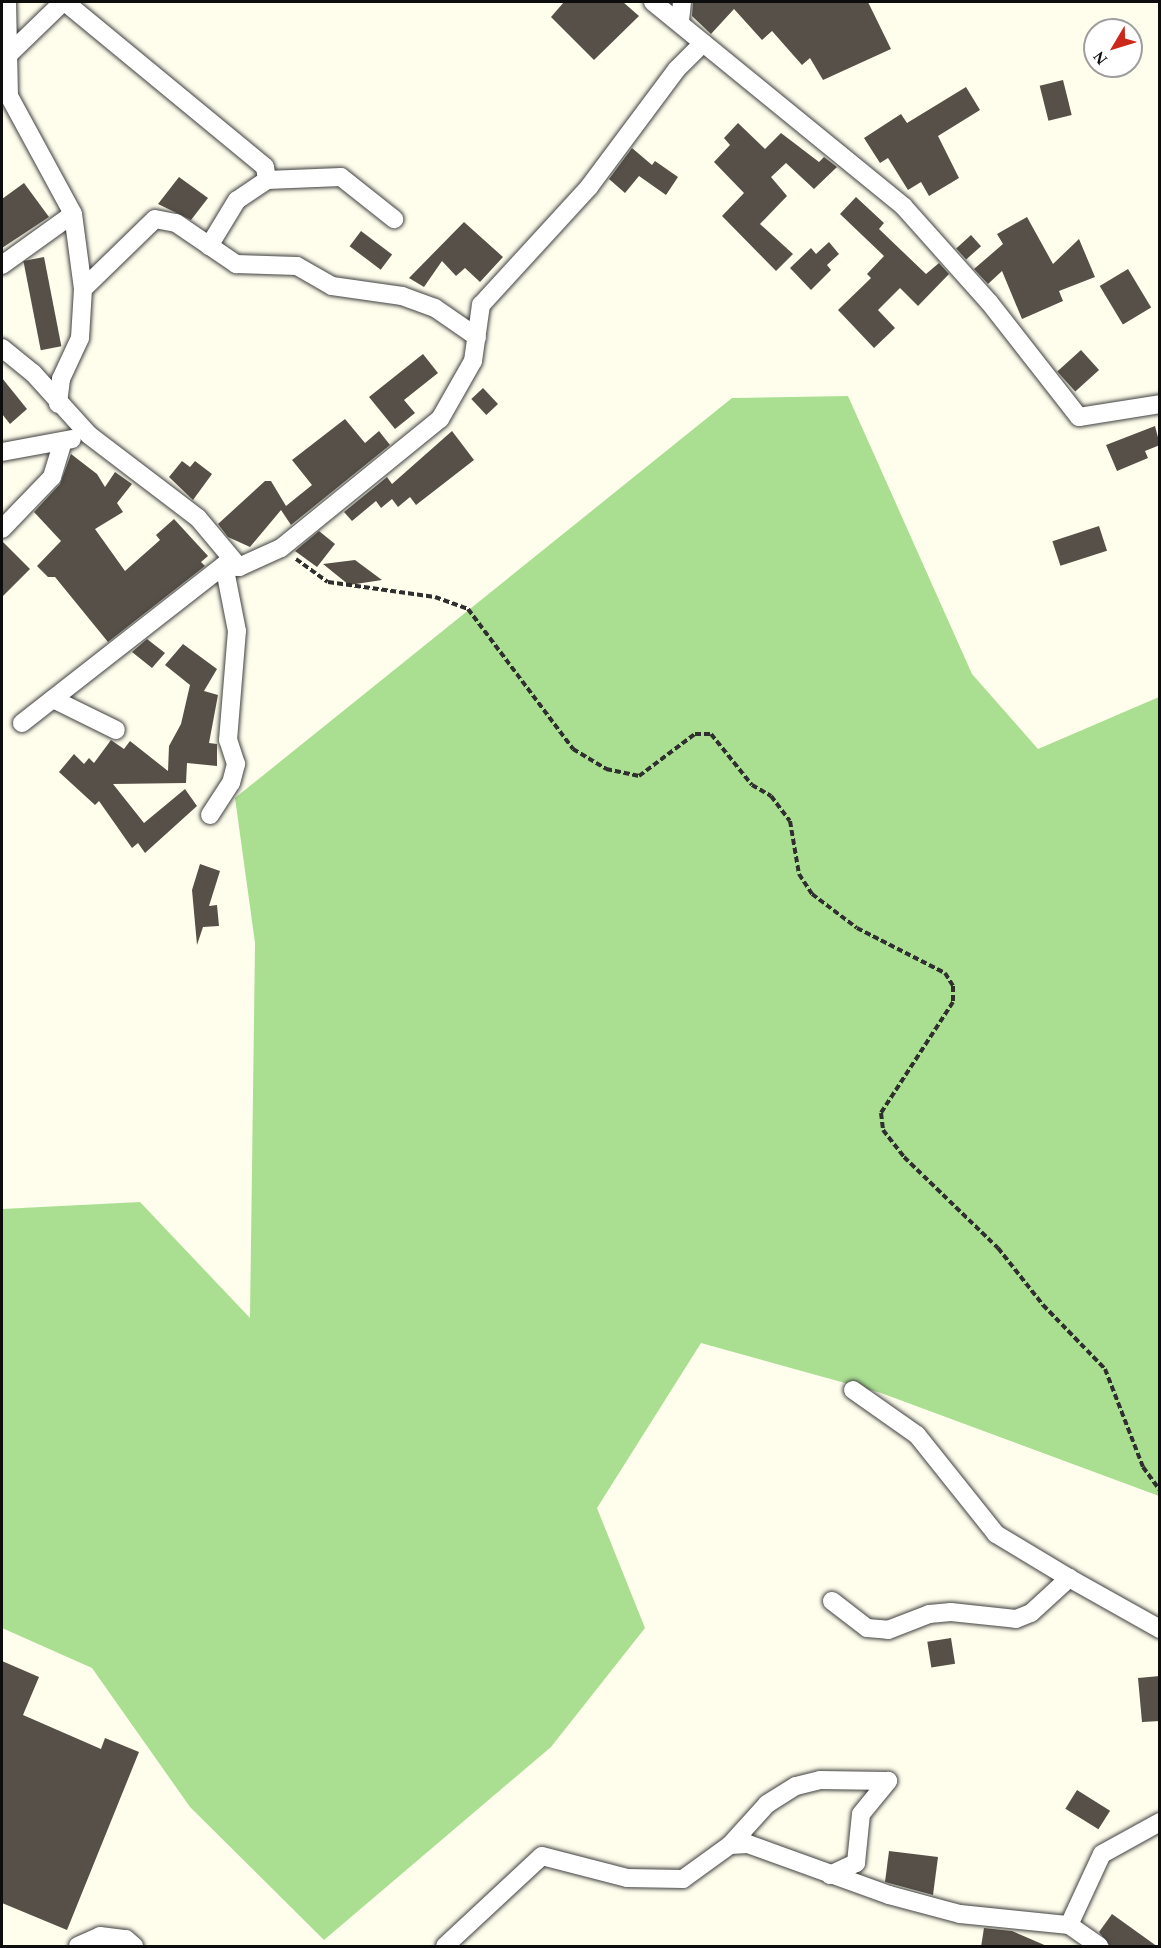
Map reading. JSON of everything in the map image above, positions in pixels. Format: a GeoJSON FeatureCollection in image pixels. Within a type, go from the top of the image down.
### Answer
{"type":"FeatureCollection","features":[{"type":"Feature","properties":{"kind":"street"},"geometry":{"type":"LineString","coordinates":[[7,2],[4,58],[9,96],[73,213],[83,289],[80,338],[61,379],[58,404]]}},
{"type":"Feature","properties":{"kind":"street"},"geometry":{"type":"LineString","coordinates":[[4,58],[64,2],[265,167],[267,180]]}},
{"type":"Feature","properties":{"kind":"street"},"geometry":{"type":"LineString","coordinates":[[653,2],[680,21],[703,43],[904,207],[989,302],[1079,417],[1160,404]]}},
{"type":"Feature","properties":{"kind":"street"},"geometry":{"type":"LineString","coordinates":[[680,21],[682,2]]}},
{"type":"Feature","properties":{"kind":"street"},"geometry":{"type":"LineString","coordinates":[[22,723],[231,566],[281,548],[440,419],[473,361],[481,305],[588,187],[677,69],[703,43]]}},
{"type":"Feature","properties":{"kind":"street"},"geometry":{"type":"LineString","coordinates":[[209,246],[237,200],[267,180],[341,177],[394,219]]}},
{"type":"Feature","properties":{"kind":"street"},"geometry":{"type":"LineString","coordinates":[[2,265],[73,213]]}},
{"type":"Feature","properties":{"kind":"street"},"geometry":{"type":"LineString","coordinates":[[83,289],[155,219],[176,223],[236,264],[297,266],[332,286],[402,296],[435,308],[477,337]]}},
{"type":"Feature","properties":{"kind":"street"},"geometry":{"type":"LineString","coordinates":[[2,348],[33,373],[58,404],[88,435],[198,518],[231,566],[237,631],[228,740],[236,764],[231,783],[210,815]]}},
{"type":"Feature","properties":{"kind":"street"},"geometry":{"type":"LineString","coordinates":[[2,452],[63,442],[88,435]]}},
{"type":"Feature","properties":{"kind":"street"},"geometry":{"type":"LineString","coordinates":[[2,529],[52,477],[63,442]]}},
{"type":"Feature","properties":{"kind":"street"},"geometry":{"type":"LineString","coordinates":[[52,699],[117,730]]}},
{"type":"Feature","properties":{"kind":"street"},"geometry":{"type":"LineString","coordinates":[[853,1390],[917,1435],[996,1534],[1160,1629]]}},
{"type":"Feature","properties":{"kind":"street"},"geometry":{"type":"LineString","coordinates":[[832,1601],[867,1628],[888,1630],[929,1614],[951,1612],[1017,1619],[1031,1613],[1069,1578]]}},
{"type":"Feature","properties":{"kind":"street"},"geometry":{"type":"LineString","coordinates":[[445,1947],[542,1856],[619,1876],[683,1879],[730,1845],[766,1804],[796,1786],[820,1780],[888,1780],[861,1815],[856,1863],[830,1875]]}},
{"type":"Feature","properties":{"kind":"street"},"geometry":{"type":"LineString","coordinates":[[1069,1925],[1102,1854],[1160,1822]]}},
{"type":"Feature","properties":{"kind":"street"},"geometry":{"type":"LineString","coordinates":[[730,1845],[770,1850],[830,1875],[960,1914],[1069,1925],[1099,1947]]}},
{"type":"Feature","properties":{"kind":"street"},"geometry":{"type":"LineString","coordinates":[[78,1947],[100,1936],[126,1939],[134,1947]]}},
{"type":"Feature","properties":{"kind":"path"},"geometry":{"type":"LineString","coordinates":[[281,548],[328,582],[435,597],[468,609],[573,749],[606,769],[639,776],[695,734],[711,734],[752,785],[771,796],[790,821],[799,874],[812,894],[856,928],[945,973],[953,986],[953,1002],[881,1113],[883,1130],[904,1157],[998,1248],[1042,1305],[1105,1369],[1143,1467],[1160,1490]]}},
{"type":"Feature","properties":{"kind":"green space"},"geometry":{"type":"Polygon","coordinates":[[[848,396],[972,674],[1038,749],[1159,697],[1159,1496],[881,1393],[701,1343],[597,1508],[645,1628],[551,1747],[324,1940],[190,1807],[92,1668],[2,1628],[2,1209],[140,1202],[250,1318],[255,943],[235,798],[732,398],[848,396]]]}},
{"type":"Feature","properties":{"kind":"building"},"geometry":{"type":"Polygon","coordinates":[[[564,2],[623,2],[639,16],[594,60],[551,17],[564,2]]]}},
{"type":"Feature","properties":{"kind":"building"},"geometry":{"type":"Polygon","coordinates":[[[693,2],[868,2],[891,49],[823,80],[810,58],[802,65],[772,31],[762,40],[734,9],[711,34],[692,16],[693,2]]]}},
{"type":"Feature","properties":{"kind":"building"},"geometry":{"type":"Polygon","coordinates":[[[1063,80],[1072,115],[1048,121],[1040,86],[1063,80]]]}},
{"type":"Feature","properties":{"kind":"building"},"geometry":{"type":"Polygon","coordinates":[[[966,87],[980,110],[938,136],[959,178],[929,196],[921,182],[908,190],[888,158],[880,163],[864,138],[901,114],[907,123],[966,87]]]}},
{"type":"Feature","properties":{"kind":"building"},"geometry":{"type":"Polygon","coordinates":[[[738,123],[765,149],[781,133],[819,162],[824,157],[837,167],[814,189],[786,163],[771,177],[787,196],[760,224],[793,254],[776,271],[722,216],[744,193],[714,162],[730,145],[724,138],[738,123]]]}},
{"type":"Feature","properties":{"kind":"building"},"geometry":{"type":"Polygon","coordinates":[[[632,148],[652,165],[655,161],[678,177],[666,195],[639,176],[625,193],[609,179],[632,148]]]}},
{"type":"Feature","properties":{"kind":"building"},"geometry":{"type":"Polygon","coordinates":[[[179,177],[208,198],[191,220],[158,204],[179,177]]]}},
{"type":"Feature","properties":{"kind":"building"},"geometry":{"type":"Polygon","coordinates":[[[24,183],[49,217],[2,248],[2,199],[24,183]]]}},
{"type":"Feature","properties":{"kind":"building"},"geometry":{"type":"Polygon","coordinates":[[[856,197],[884,223],[879,229],[926,274],[939,263],[949,274],[918,306],[900,288],[878,310],[895,328],[874,348],[838,310],[871,278],[867,274],[884,256],[840,214],[856,197]]]}},
{"type":"Feature","properties":{"kind":"building"},"geometry":{"type":"Polygon","coordinates":[[[1027,217],[1053,264],[1079,239],[1095,277],[1059,291],[1063,301],[1022,319],[1002,271],[988,284],[974,269],[1003,244],[997,234],[1027,217]]]}},
{"type":"Feature","properties":{"kind":"building"},"geometry":{"type":"Polygon","coordinates":[[[464,222],[503,257],[480,282],[465,268],[456,276],[442,261],[424,287],[409,278],[464,222]]]}},
{"type":"Feature","properties":{"kind":"building"},"geometry":{"type":"Polygon","coordinates":[[[361,231],[392,254],[381,270],[350,246],[361,231]]]}},
{"type":"Feature","properties":{"kind":"building"},"geometry":{"type":"Polygon","coordinates":[[[971,235],[981,246],[966,260],[956,248],[971,235]]]}},
{"type":"Feature","properties":{"kind":"building"},"geometry":{"type":"Polygon","coordinates":[[[829,242],[839,254],[827,265],[831,270],[811,290],[790,268],[811,248],[816,254],[829,242]]]}},
{"type":"Feature","properties":{"kind":"building"},"geometry":{"type":"Polygon","coordinates":[[[44,257],[61,346],[41,350],[23,261],[44,257]]]}},
{"type":"Feature","properties":{"kind":"building"},"geometry":{"type":"Polygon","coordinates":[[[1128,269],[1151,308],[1123,325],[1100,286],[1128,269]]]}},
{"type":"Feature","properties":{"kind":"building"},"geometry":{"type":"Polygon","coordinates":[[[1081,350],[1099,370],[1075,391],[1057,371],[1081,350]]]}},
{"type":"Feature","properties":{"kind":"building"},"geometry":{"type":"Polygon","coordinates":[[[423,354],[438,373],[404,400],[415,413],[395,429],[369,397],[423,354]]]}},
{"type":"Feature","properties":{"kind":"building"},"geometry":{"type":"Polygon","coordinates":[[[2,378],[27,409],[10,424],[2,414],[2,378]]]}},
{"type":"Feature","properties":{"kind":"building"},"geometry":{"type":"Polygon","coordinates":[[[483,388],[498,404],[486,415],[471,399],[483,388]]]}},
{"type":"Feature","properties":{"kind":"building"},"geometry":{"type":"Polygon","coordinates":[[[345,419],[365,443],[379,431],[390,445],[291,525],[281,510],[250,547],[228,537],[218,524],[265,481],[271,481],[286,506],[312,485],[292,460],[345,419]]]}},
{"type":"Feature","properties":{"kind":"building"},"geometry":{"type":"Polygon","coordinates":[[[1155,426],[1160,445],[1145,451],[1148,458],[1117,471],[1106,445],[1155,426]]]}},
{"type":"Feature","properties":{"kind":"building"},"geometry":{"type":"Polygon","coordinates":[[[452,431],[474,460],[416,505],[410,497],[398,507],[392,499],[381,508],[376,501],[352,521],[344,512],[387,477],[392,484],[452,431]]]}},
{"type":"Feature","properties":{"kind":"building"},"geometry":{"type":"Polygon","coordinates":[[[71,454],[97,474],[105,487],[115,472],[132,484],[117,503],[123,512],[95,529],[125,571],[160,540],[156,535],[174,519],[208,556],[201,562],[205,566],[108,642],[55,577],[48,577],[37,566],[61,541],[34,512],[60,484],[71,454]]]}},
{"type":"Feature","properties":{"kind":"building"},"geometry":{"type":"Polygon","coordinates":[[[182,461],[190,467],[195,461],[212,474],[193,500],[169,477],[182,461]]]}},
{"type":"Feature","properties":{"kind":"building"},"geometry":{"type":"Polygon","coordinates":[[[1099,526],[1107,551],[1060,566],[1052,541],[1099,526]]]}},
{"type":"Feature","properties":{"kind":"building"},"geometry":{"type":"Polygon","coordinates":[[[319,531],[335,544],[317,567],[295,551],[319,531]]]}},
{"type":"Feature","properties":{"kind":"building"},"geometry":{"type":"Polygon","coordinates":[[[2,541],[30,569],[2,597],[2,541]]]}},
{"type":"Feature","properties":{"kind":"building"},"geometry":{"type":"Polygon","coordinates":[[[355,560],[382,580],[349,585],[323,564],[355,560]]]}},
{"type":"Feature","properties":{"kind":"building"},"geometry":{"type":"Polygon","coordinates":[[[147,639],[165,653],[152,668],[132,652],[147,639]]]}},
{"type":"Feature","properties":{"kind":"building"},"geometry":{"type":"Polygon","coordinates":[[[183,644],[217,669],[204,691],[218,695],[209,743],[217,744],[217,766],[187,763],[186,783],[113,784],[144,823],[185,789],[197,806],[145,853],[138,843],[132,848],[99,801],[95,805],[59,772],[74,754],[84,764],[89,758],[94,763],[111,740],[124,749],[130,741],[168,771],[169,746],[181,724],[190,685],[165,665],[183,644]]]}},
{"type":"Feature","properties":{"kind":"building"},"geometry":{"type":"Polygon","coordinates":[[[200,864],[220,871],[209,906],[217,905],[219,926],[203,927],[197,945],[192,890],[200,864]]]}},
{"type":"Feature","properties":{"kind":"building"},"geometry":{"type":"Polygon","coordinates":[[[951,1638],[955,1664],[931,1667],[927,1642],[951,1638]]]}},
{"type":"Feature","properties":{"kind":"building"},"geometry":{"type":"Polygon","coordinates":[[[2,1661],[39,1677],[23,1715],[101,1749],[105,1738],[139,1752],[67,1930],[2,1903],[2,1661]]]}},
{"type":"Feature","properties":{"kind":"building"},"geometry":{"type":"Polygon","coordinates":[[[1160,1676],[1160,1721],[1142,1722],[1138,1678],[1160,1676]]]}},
{"type":"Feature","properties":{"kind":"building"},"geometry":{"type":"Polygon","coordinates":[[[1077,1790],[1110,1811],[1098,1829],[1065,1809],[1077,1790]]]}},
{"type":"Feature","properties":{"kind":"building"},"geometry":{"type":"Polygon","coordinates":[[[889,1851],[938,1857],[933,1895],[885,1882],[889,1851]]]}},
{"type":"Feature","properties":{"kind":"building"},"geometry":{"type":"Polygon","coordinates":[[[1112,1914],[1158,1947],[1110,1946],[1099,1932],[1112,1914]]]}},
{"type":"Feature","properties":{"kind":"building"},"geometry":{"type":"Polygon","coordinates":[[[984,1928],[1012,1931],[1049,1947],[981,1947],[984,1928]]]}}]}
